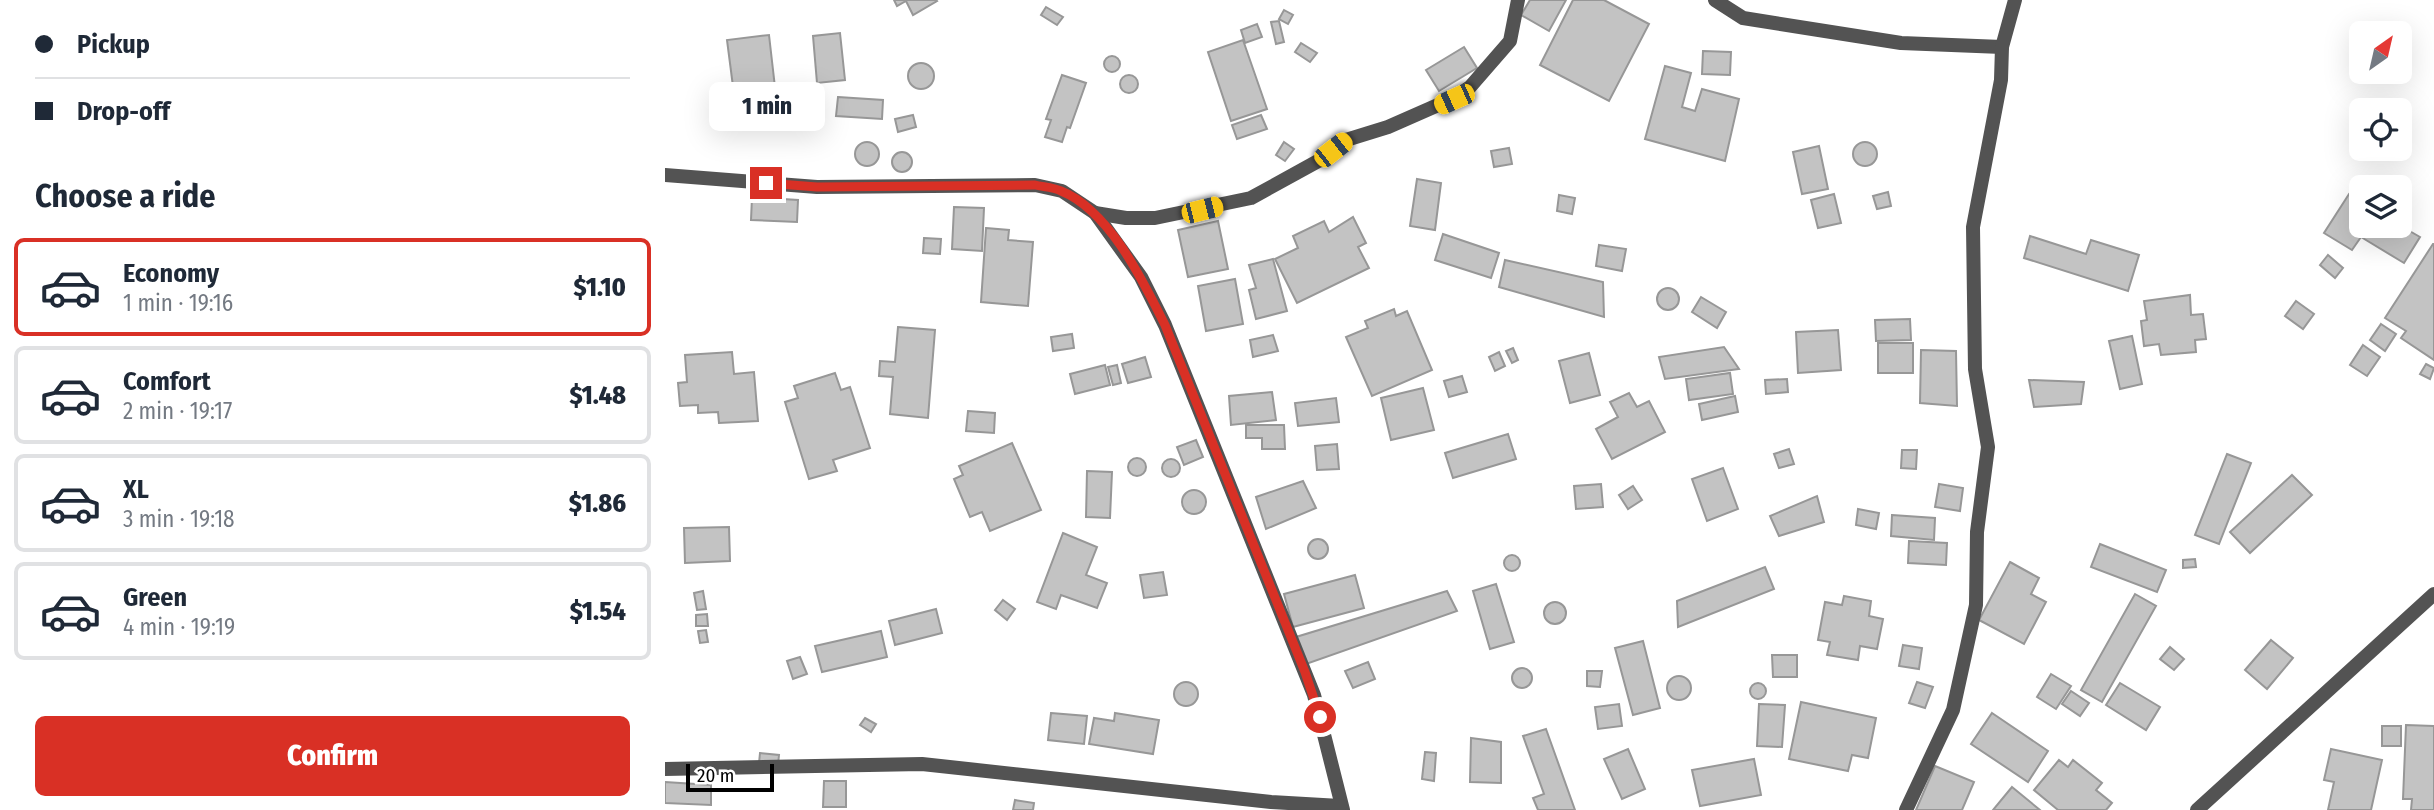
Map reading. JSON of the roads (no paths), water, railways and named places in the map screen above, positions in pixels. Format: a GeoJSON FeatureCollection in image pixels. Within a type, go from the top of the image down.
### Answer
{"type":"FeatureCollection","features":[{"type":"Feature","properties":{"kind":"street"},"geometry":{"type":"LineString","coordinates":[[1095,213],[1126,218],[1155,218],[1251,198],[1320,160],[1346,140],[1388,127],[1454,99],[1470,87],[1510,41],[1518,0]]}},
{"type":"Feature","properties":{"kind":"street"},"geometry":{"type":"LineString","coordinates":[[1715,0],[1743,19],[1901,43],[2002,47]]}},
{"type":"Feature","properties":{"kind":"street"},"geometry":{"type":"LineString","coordinates":[[1906,810],[1953,709],[1976,605],[1977,532],[1988,447],[1975,369],[1973,227],[2001,80],[2002,47],[2015,0]]}},
{"type":"Feature","properties":{"kind":"street"},"geometry":{"type":"LineString","coordinates":[[665,175],[817,187],[1035,185],[1062,191],[1095,213],[1141,277],[1191,387],[1314,695],[1342,808],[922,764],[665,769]]}},
{"type":"Feature","properties":{"kind":"street"},"geometry":{"type":"LineString","coordinates":[[2197,810],[2434,594]]}}]}
